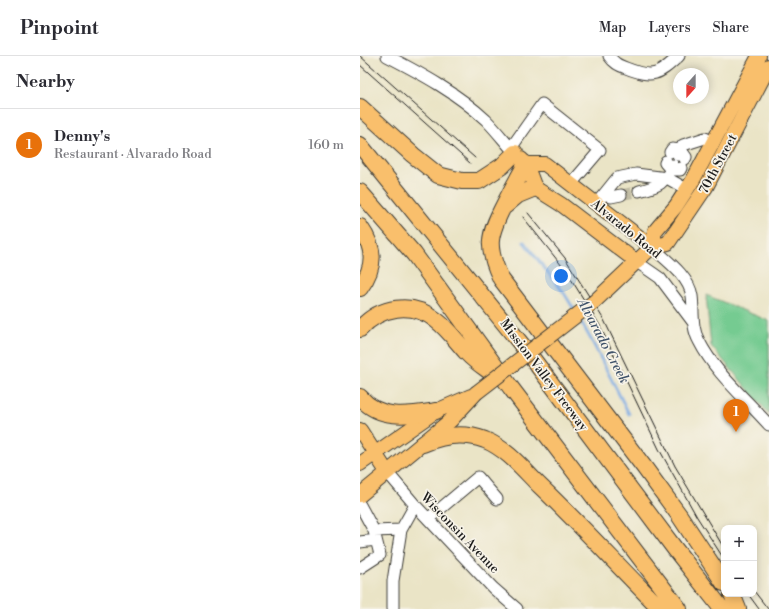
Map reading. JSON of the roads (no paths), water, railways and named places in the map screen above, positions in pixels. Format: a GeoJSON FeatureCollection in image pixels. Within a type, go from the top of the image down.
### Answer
{"type":"FeatureCollection","features":[{"type":"Feature","properties":{"kind":"highway"},"geometry":{"type":"LineString","coordinates":[[360,107],[438,175],[462,181],[479,181],[502,166],[513,151]]}},
{"type":"Feature","properties":{"kind":"highway","name":"Mission Valley Freeway"},"geometry":{"type":"LineString","coordinates":[[360,145],[526,350],[675,550],[722,609]]}},
{"type":"Feature","properties":{"kind":"highway"},"geometry":{"type":"LineString","coordinates":[[526,164],[494,221],[491,245],[493,261],[501,279],[644,467],[721,579]]}},
{"type":"Feature","properties":{"kind":"highway"},"geometry":{"type":"LineString","coordinates":[[502,208],[518,195],[535,188]]}},
{"type":"Feature","properties":{"kind":"highway"},"geometry":{"type":"LineString","coordinates":[[360,192],[414,254],[511,388],[679,609]]}},
{"type":"Feature","properties":{"kind":"highway"},"geometry":{"type":"LineString","coordinates":[[360,227],[367,237],[373,255],[360,288]]}},
{"type":"Feature","properties":{"kind":"highway"},"geometry":{"type":"LineString","coordinates":[[362,325],[384,311],[395,308],[404,307],[423,311],[437,320],[468,354],[511,388]]}},
{"type":"Feature","properties":{"kind":"highway"},"geometry":{"type":"LineString","coordinates":[[360,397],[370,406],[388,414],[399,416],[436,411]]}},
{"type":"Feature","properties":{"kind":"highway"},"geometry":{"type":"LineString","coordinates":[[423,444],[448,436],[459,435],[473,436],[498,447],[586,530],[661,609]]}},
{"type":"Feature","properties":{"kind":"highway"},"geometry":{"type":"LineString","coordinates":[[733,597],[738,609]]}},
{"type":"Feature","properties":{"kind":"main road","name":"70th Street"},"geometry":{"type":"LineString","coordinates":[[652,247],[655,231],[688,190],[759,56]]}},
{"type":"Feature","properties":{"kind":"main road","name":"70th Street"},"geometry":{"type":"LineString","coordinates":[[476,393],[596,301],[652,247],[668,243],[698,202],[769,66]]}},
{"type":"Feature","properties":{"kind":"main road"},"geometry":{"type":"LineString","coordinates":[[513,151],[526,164],[535,188]]}},
{"type":"Feature","properties":{"kind":"main road","name":"Alvarado Road"},"geometry":{"type":"LineString","coordinates":[[526,164],[545,164],[652,247]]}},
{"type":"Feature","properties":{"kind":"main road","name":"Alvarado Road"},"geometry":{"type":"LineString","coordinates":[[535,188],[562,205],[637,262]]}},
{"type":"Feature","properties":{"kind":"main road"},"geometry":{"type":"LineString","coordinates":[[360,464],[436,411],[476,393]]}},
{"type":"Feature","properties":{"kind":"main road"},"geometry":{"type":"LineString","coordinates":[[360,495],[451,420],[476,393]]}},
{"type":"Feature","properties":{"kind":"main road"},"geometry":{"type":"LineString","coordinates":[[360,430],[387,472]]}},
{"type":"Feature","properties":{"kind":"street"},"geometry":{"type":"LineString","coordinates":[[387,56],[437,83],[468,105],[488,122],[513,151],[542,104],[600,150],[571,184]]}},
{"type":"Feature","properties":{"kind":"street"},"geometry":{"type":"LineString","coordinates":[[609,56],[614,63],[644,75],[650,75],[663,70],[679,56]]}},
{"type":"Feature","properties":{"kind":"street"},"geometry":{"type":"LineString","coordinates":[[640,191],[657,187],[675,162],[683,145],[705,138],[714,142]]}},
{"type":"Feature","properties":{"kind":"street"},"geometry":{"type":"LineString","coordinates":[[675,162],[688,190]]}},
{"type":"Feature","properties":{"kind":"street"},"geometry":{"type":"LineString","coordinates":[[596,204],[617,178],[675,162]]}},
{"type":"Feature","properties":{"kind":"street"},"geometry":{"type":"LineString","coordinates":[[605,193],[611,197],[621,195]]}},
{"type":"Feature","properties":{"kind":"street","name":"Alvarado Road"},"geometry":{"type":"LineString","coordinates":[[652,247],[688,282],[692,294],[693,322],[698,340],[714,365],[769,425]]}},
{"type":"Feature","properties":{"kind":"street","name":"Alvarado Road"},"geometry":{"type":"LineString","coordinates":[[637,262],[660,278],[693,322]]}},
{"type":"Feature","properties":{"kind":"street","name":"Wisconsin Avenue"},"geometry":{"type":"LineString","coordinates":[[387,472],[415,506],[493,588],[517,609]]}},
{"type":"Feature","properties":{"kind":"street"},"geometry":{"type":"LineString","coordinates":[[428,519],[478,477],[497,499]]}},
{"type":"Feature","properties":{"kind":"street"},"geometry":{"type":"LineString","coordinates":[[360,505],[375,536],[380,555],[360,568]]}},
{"type":"Feature","properties":{"kind":"street"},"geometry":{"type":"LineString","coordinates":[[393,609],[393,581],[401,530],[415,506]]}},
{"type":"Feature","properties":{"kind":"street"},"geometry":{"type":"LineString","coordinates":[[360,542],[375,536],[401,530]]}},
{"type":"Feature","properties":{"kind":"waterway","name":"Alvarado Creek"},"geometry":{"type":"LineString","coordinates":[[524,242],[564,293],[575,311]]}},
{"type":"Feature","properties":{"kind":"waterway","name":"Alvarado Creek"},"geometry":{"type":"LineString","coordinates":[[579,318],[629,414]]}},
{"type":"Feature","properties":{"kind":"tunnel"},"geometry":{"type":"LineString","coordinates":[[621,195],[639,191]]}},
{"type":"Feature","properties":{"kind":"tram line"},"geometry":{"type":"LineString","coordinates":[[360,56],[475,158]]}},
{"type":"Feature","properties":{"kind":"tram line"},"geometry":{"type":"LineString","coordinates":[[360,65],[470,163]]}},
{"type":"Feature","properties":{"kind":"tram line"},"geometry":{"type":"LineString","coordinates":[[528,213],[565,258],[604,320],[675,466],[721,543]]}},
{"type":"Feature","properties":{"kind":"tram line"},"geometry":{"type":"LineString","coordinates":[[523,217],[566,271],[599,324],[659,449],[697,517],[721,554]]}},
{"type":"Feature","properties":{"kind":"tram line"},"geometry":{"type":"LineString","coordinates":[[757,595],[768,609]]}},
{"type":"Feature","properties":{"kind":"tram line"},"geometry":{"type":"LineString","coordinates":[[750,597],[759,609]]}},
{"type":"Feature","properties":{"kind":"place","name":"Denny's"},"geometry":{"type":"Point","coordinates":[736,432]}}]}
